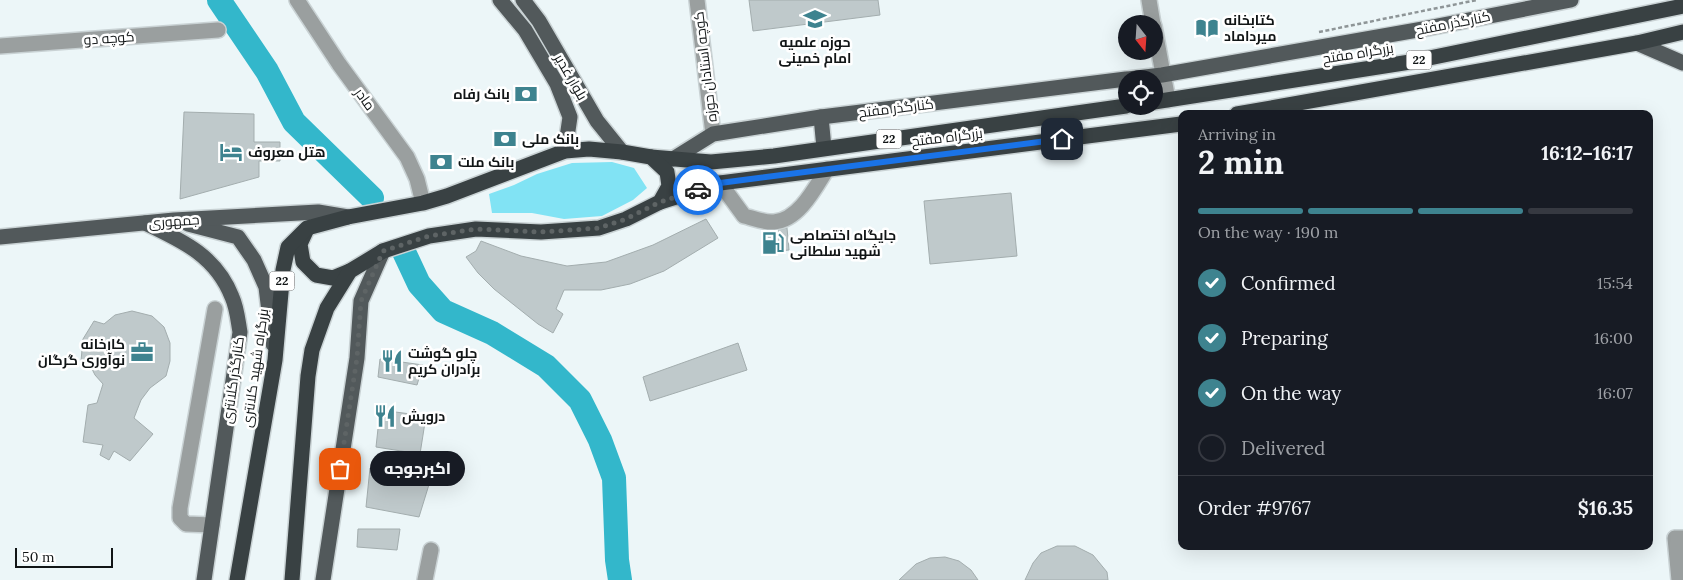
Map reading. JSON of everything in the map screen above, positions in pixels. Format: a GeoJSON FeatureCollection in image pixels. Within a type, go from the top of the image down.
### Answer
{"type":"FeatureCollection","features":[{"type":"Feature","properties":{"kind":"highway","name":"بزرگراه مفتح"},"geometry":{"type":"LineString","coordinates":[[1163,101],[1410,62],[1683,6]]}},
{"type":"Feature","properties":{"kind":"highway","name":"22"},"geometry":{"type":"LineString","coordinates":[[1259,110],[1638,43],[1683,32]]}},
{"type":"Feature","properties":{"kind":"highway","name":"بزرگراه مفتح"},"geometry":{"type":"LineString","coordinates":[[651,157],[711,162],[774,156],[1118,107]]}},
{"type":"Feature","properties":{"kind":"highway","name":"بزرگراه مفتح"},"geometry":{"type":"LineString","coordinates":[[660,202],[720,183],[1178,124]]}},
{"type":"Feature","properties":{"kind":"highway","name":"22"},"geometry":{"type":"LineString","coordinates":[[307,228],[348,217],[422,203],[448,196],[565,151],[589,149],[651,157]]}},
{"type":"Feature","properties":{"kind":"highway"},"geometry":{"type":"LineString","coordinates":[[651,157],[667,172],[669,186],[660,202]]}},
{"type":"Feature","properties":{"kind":"highway","name":"22"},"geometry":{"type":"LineString","coordinates":[[291,577],[308,376],[312,350],[327,308],[350,271],[383,251],[429,236],[476,229],[541,232],[599,228],[626,219],[660,202]]}},
{"type":"Feature","properties":{"kind":"highway"},"geometry":{"type":"LineString","coordinates":[[307,228],[300,244],[303,262],[316,274],[333,278],[350,271]]}},
{"type":"Feature","properties":{"kind":"highway","name":"بزرگراه شهید کلانتری"},"geometry":{"type":"LineString","coordinates":[[240,576],[275,360],[283,270],[288,248],[307,228]]}},
{"type":"Feature","properties":{"kind":"main road","name":"بلوار غدیر"},"geometry":{"type":"LineString","coordinates":[[500,0],[526,30],[557,84],[570,117],[565,151]]}},
{"type":"Feature","properties":{"kind":"main road","name":"بلوار غدیر"},"geometry":{"type":"LineString","coordinates":[[523,0],[540,21],[597,121],[622,152]]}},
{"type":"Feature","properties":{"kind":"main road","name":"کنارگذر مفتح"},"geometry":{"type":"LineString","coordinates":[[1163,74],[1423,30],[1571,0]]}},
{"type":"Feature","properties":{"kind":"main road"},"geometry":{"type":"LineString","coordinates":[[1638,43],[1683,63]]}},
{"type":"Feature","properties":{"kind":"main road","name":"کنارگذر مفتح"},"geometry":{"type":"LineString","coordinates":[[673,159],[713,134],[821,117],[1118,80]]}},
{"type":"Feature","properties":{"kind":"main road"},"geometry":{"type":"LineString","coordinates":[[821,117],[824,148]]}},
{"type":"Feature","properties":{"kind":"main road","name":"جمهوری"},"geometry":{"type":"LineString","coordinates":[[0,237],[174,220],[318,212],[348,217]]}},
{"type":"Feature","properties":{"kind":"main road"},"geometry":{"type":"LineString","coordinates":[[174,220],[238,237],[254,260],[266,287],[275,360]]}},
{"type":"Feature","properties":{"kind":"main road","name":"کنارگذر کلانتری"},"geometry":{"type":"LineString","coordinates":[[145,223],[182,240],[204,257],[221,274],[233,298],[240,332],[204,580]]}},
{"type":"Feature","properties":{"kind":"main road"},"geometry":{"type":"LineString","coordinates":[[323,580],[357,358],[361,301],[383,251]]}},
{"type":"Feature","properties":{"kind":"street","name":"مادر"},"geometry":{"type":"LineString","coordinates":[[297,0],[339,64],[407,157],[417,179],[422,203]]}},
{"type":"Feature","properties":{"kind":"street","name":"کوچه استادان حوزه"},"geometry":{"type":"LineString","coordinates":[[697,0],[713,134]]}},
{"type":"Feature","properties":{"kind":"street"},"geometry":{"type":"LineString","coordinates":[[1149,0],[1152,15]]}},
{"type":"Feature","properties":{"kind":"street","name":"کوچه دو"},"geometry":{"type":"LineString","coordinates":[[0,46],[218,30]]}},
{"type":"Feature","properties":{"kind":"street"},"geometry":{"type":"LineString","coordinates":[[720,183],[744,216],[773,222],[786,219],[805,204],[827,169]]}},
{"type":"Feature","properties":{"kind":"street"},"geometry":{"type":"LineString","coordinates":[[212,525],[186,524],[180,518],[180,508],[215,309]]}},
{"type":"Feature","properties":{"kind":"street"},"geometry":{"type":"LineString","coordinates":[[1679,538],[1679,580]]}},
{"type":"Feature","properties":{"kind":"street"},"geometry":{"type":"LineString","coordinates":[[425,580],[431,550]]}},
{"type":"Feature","properties":{"kind":"shaded area"},"geometry":{"type":"Polygon","coordinates":[[[612,162],[634,168],[647,188],[633,200],[602,216],[564,219],[532,213],[492,213],[489,194],[537,174],[572,163],[612,162]]]}},
{"type":"Feature","properties":{"kind":"building"},"geometry":{"type":"Polygon","coordinates":[[[749,0],[878,0],[880,15],[753,31],[749,0]]]}},
{"type":"Feature","properties":{"kind":"building","name":"هتل معروف"},"geometry":{"type":"Polygon","coordinates":[[[184,112],[254,114],[254,142],[280,142],[280,161],[259,161],[259,177],[180,199],[184,112]]]}},
{"type":"Feature","properties":{"kind":"building"},"geometry":{"type":"Polygon","coordinates":[[[1011,193],[1017,256],[930,264],[924,201],[1011,193]]]}},
{"type":"Feature","properties":{"kind":"building"},"geometry":{"type":"Polygon","coordinates":[[[706,219],[718,238],[664,271],[630,284],[601,290],[564,290],[556,309],[563,314],[553,333],[538,324],[494,289],[478,273],[466,257],[476,251],[481,241],[521,256],[567,266],[606,262],[653,245],[706,219]]]}},
{"type":"Feature","properties":{"kind":"building"},"geometry":{"type":"Polygon","coordinates":[[[787,228],[789,250],[766,252],[764,231],[787,228]]]}},
{"type":"Feature","properties":{"kind":"building"},"geometry":{"type":"Polygon","coordinates":[[[132,311],[152,316],[164,327],[170,343],[170,361],[166,376],[150,388],[141,400],[134,418],[153,434],[130,461],[114,451],[109,460],[100,455],[103,445],[83,442],[88,405],[97,403],[103,384],[95,375],[88,361],[81,361],[83,339],[94,321],[104,324],[115,315],[132,311]]]}},
{"type":"Feature","properties":{"kind":"building"},"geometry":{"type":"Polygon","coordinates":[[[738,343],[747,370],[650,401],[643,377],[738,343]]]}},
{"type":"Feature","properties":{"kind":"building"},"geometry":{"type":"Polygon","coordinates":[[[380,359],[423,365],[417,385],[378,377],[380,359]]]}},
{"type":"Feature","properties":{"kind":"building"},"geometry":{"type":"Polygon","coordinates":[[[380,410],[426,416],[420,454],[376,447],[380,410]]]}},
{"type":"Feature","properties":{"kind":"building"},"geometry":{"type":"Polygon","coordinates":[[[370,468],[431,478],[419,517],[366,507],[370,468]]]}},
{"type":"Feature","properties":{"kind":"building"},"geometry":{"type":"Polygon","coordinates":[[[358,529],[400,529],[397,550],[357,547],[358,529]]]}},
{"type":"Feature","properties":{"kind":"building"},"geometry":{"type":"Polygon","coordinates":[[[1057,546],[1075,546],[1093,555],[1107,572],[1108,580],[1025,580],[1033,563],[1041,553],[1057,546]]]}},
{"type":"Feature","properties":{"kind":"building"},"geometry":{"type":"Polygon","coordinates":[[[945,557],[959,561],[971,570],[978,580],[899,580],[916,564],[930,558],[945,557]]]}},
{"type":"Feature","properties":{"kind":"waterway"},"geometry":{"type":"LineString","coordinates":[[219,0],[267,71],[294,122],[372,198]]}},
{"type":"Feature","properties":{"kind":"waterway"},"geometry":{"type":"LineString","coordinates":[[404,252],[419,284],[443,311],[492,333],[546,366],[580,400],[600,440],[614,478],[617,560],[620,580]]}},
{"type":"Feature","properties":{"kind":"way so far"},"geometry":{"type":"LineString","coordinates":[[340,469],[357,358],[361,301],[383,251],[429,236],[476,229],[541,232],[599,228],[626,219],[660,202],[698,190]]}},
{"type":"Feature","properties":{"kind":"place","name":"حوزه علمیه امام خمینی"},"geometry":{"type":"Point","coordinates":[815,19]}},
{"type":"Feature","properties":{"kind":"place","name":"کتابخانه میرداماد"},"geometry":{"type":"Point","coordinates":[1207,28]}},
{"type":"Feature","properties":{"kind":"place","name":"بانک رفاه"},"geometry":{"type":"Point","coordinates":[526,94]}},
{"type":"Feature","properties":{"kind":"place","name":"بانک ملی"},"geometry":{"type":"Point","coordinates":[505,139]}},
{"type":"Feature","properties":{"kind":"place","name":"هتل معروف"},"geometry":{"type":"Point","coordinates":[231,152]}},
{"type":"Feature","properties":{"kind":"place","name":"بانک ملت"},"geometry":{"type":"Point","coordinates":[441,162]}},
{"type":"Feature","properties":{"kind":"place","name":"جایگاه اختصاصی شهید سلطانی"},"geometry":{"type":"Point","coordinates":[773,243]}},
{"type":"Feature","properties":{"kind":"place","name":"کارخانه نوآوری گرگان"},"geometry":{"type":"Point","coordinates":[142,352]}},
{"type":"Feature","properties":{"kind":"place","name":"چلو گوشت برادران کریم"},"geometry":{"type":"Point","coordinates":[392,361]}},
{"type":"Feature","properties":{"kind":"place","name":"درویش"},"geometry":{"type":"Point","coordinates":[385,416]}},
{"type":"Feature","properties":{"kind":"place","name":"اکبرجوجه"},"geometry":{"type":"Point","coordinates":[340,469]}},
{"type":"Feature","properties":{"kind":"route"},"geometry":{"type":"LineString","coordinates":[[698,190],[720,183],[1062,139]]}}]}
